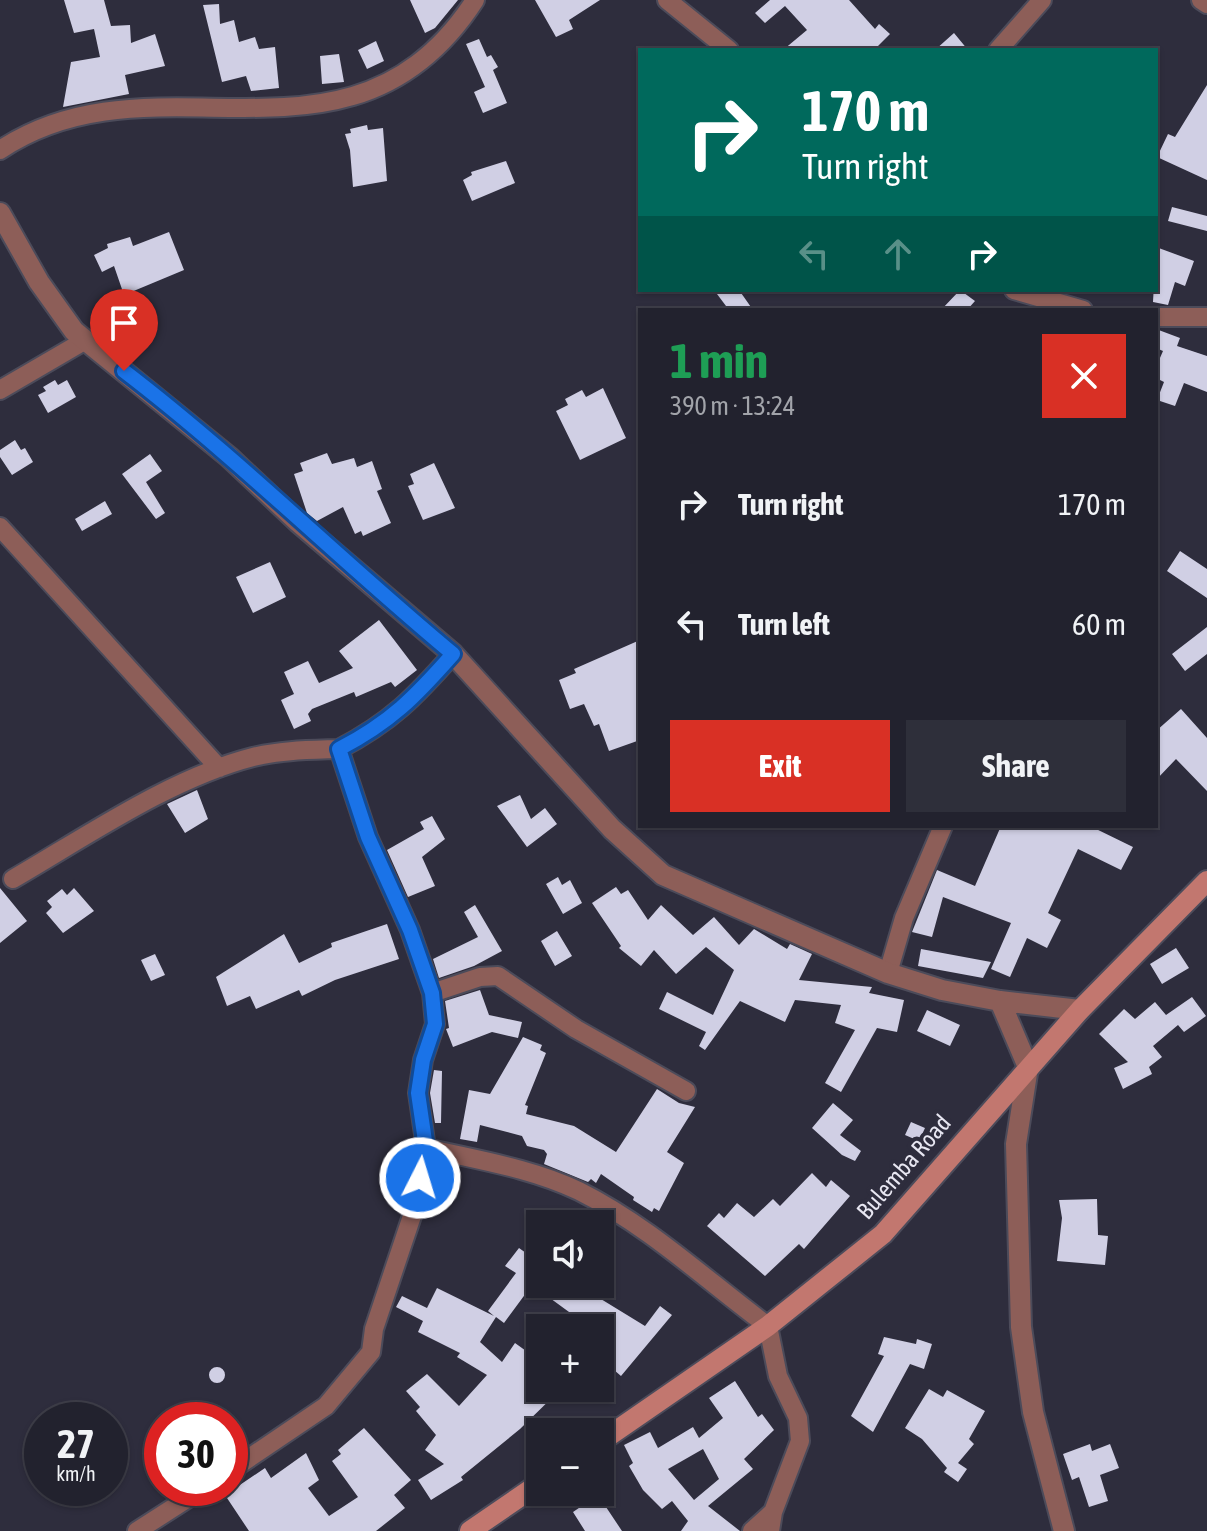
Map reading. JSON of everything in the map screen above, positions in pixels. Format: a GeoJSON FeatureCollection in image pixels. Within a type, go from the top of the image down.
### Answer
{"type":"FeatureCollection","features":[{"type":"Feature","properties":{"kind":"main road","name":"Bulemba Road"},"geometry":{"type":"LineString","coordinates":[[614,1432],[768,1326],[883,1234],[1080,1010],[1207,881]]}},
{"type":"Feature","properties":{"kind":"main road"},"geometry":{"type":"LineString","coordinates":[[470,1531],[526,1493]]}},
{"type":"Feature","properties":{"kind":"street"},"geometry":{"type":"LineString","coordinates":[[0,150],[24,134],[93,114],[164,107],[297,108],[358,95],[388,85],[437,50],[475,0]]}},
{"type":"Feature","properties":{"kind":"street"},"geometry":{"type":"LineString","coordinates":[[667,0],[727,48]]}},
{"type":"Feature","properties":{"kind":"street"},"geometry":{"type":"LineString","coordinates":[[1000,48],[1042,0]]}},
{"type":"Feature","properties":{"kind":"street"},"geometry":{"type":"LineString","coordinates":[[1201,0],[1207,4]]}},
{"type":"Feature","properties":{"kind":"street"},"geometry":{"type":"LineString","coordinates":[[0,213],[60,315],[84,341],[218,448],[298,522],[453,654],[612,829],[663,875],[750,916],[888,973],[942,990],[1000,1001],[1080,1010]]}},
{"type":"Feature","properties":{"kind":"street"},"geometry":{"type":"LineString","coordinates":[[1021,292],[1076,308]]}},
{"type":"Feature","properties":{"kind":"street"},"geometry":{"type":"LineString","coordinates":[[1158,317],[1207,317]]}},
{"type":"Feature","properties":{"kind":"street"},"geometry":{"type":"LineString","coordinates":[[0,390],[84,341]]}},
{"type":"Feature","properties":{"kind":"street"},"geometry":{"type":"LineString","coordinates":[[0,527],[219,768]]}},
{"type":"Feature","properties":{"kind":"street"},"geometry":{"type":"LineString","coordinates":[[13,879],[148,803],[219,768],[258,755],[339,749],[378,729],[401,710],[453,654]]}},
{"type":"Feature","properties":{"kind":"street"},"geometry":{"type":"LineString","coordinates":[[248,1459],[326,1406],[371,1352],[374,1329],[415,1207],[426,1148],[418,1093],[423,1060],[435,1024],[432,993],[410,930],[368,837],[339,749]]}},
{"type":"Feature","properties":{"kind":"street"},"geometry":{"type":"LineString","coordinates":[[888,973],[904,918],[942,828]]}},
{"type":"Feature","properties":{"kind":"street"},"geometry":{"type":"LineString","coordinates":[[432,993],[480,977],[498,976],[576,1029],[686,1091]]}},
{"type":"Feature","properties":{"kind":"street"},"geometry":{"type":"LineString","coordinates":[[1000,1001],[1028,1067],[1016,1144],[1021,1327],[1033,1412],[1064,1531]]}},
{"type":"Feature","properties":{"kind":"street"},"geometry":{"type":"LineString","coordinates":[[426,1148],[532,1172],[577,1190],[656,1236],[702,1277],[768,1326],[778,1376],[798,1418],[800,1441],[772,1522],[752,1531]]}},
{"type":"Feature","properties":{"kind":"street"},"geometry":{"type":"LineString","coordinates":[[137,1531],[176,1506]]}},
{"type":"Feature","properties":{"kind":"building"},"geometry":{"type":"Polygon","coordinates":[[[64,0],[104,0],[111,26],[130,25],[131,43],[155,34],[165,66],[125,75],[129,94],[63,107],[71,62],[100,57],[94,29],[74,33],[64,0]]]}},
{"type":"Feature","properties":{"kind":"building"},"geometry":{"type":"Polygon","coordinates":[[[410,0],[458,0],[435,28],[425,33],[410,0]]]}},
{"type":"Feature","properties":{"kind":"building"},"geometry":{"type":"Polygon","coordinates":[[[535,0],[600,0],[569,20],[573,29],[556,37],[535,0]]]}},
{"type":"Feature","properties":{"kind":"building"},"geometry":{"type":"Polygon","coordinates":[[[770,0],[849,0],[875,29],[879,24],[890,34],[876,48],[785,48],[807,30],[785,6],[765,23],[755,13],[770,0]]]}},
{"type":"Feature","properties":{"kind":"building"},"geometry":{"type":"Polygon","coordinates":[[[219,4],[220,24],[234,20],[239,42],[255,37],[259,49],[275,47],[279,88],[251,91],[246,76],[222,82],[203,5],[219,4]]]}},
{"type":"Feature","properties":{"kind":"building"},"geometry":{"type":"Polygon","coordinates":[[[954,33],[966,48],[937,48],[954,33]]]}},
{"type":"Feature","properties":{"kind":"building"},"geometry":{"type":"Polygon","coordinates":[[[479,39],[487,57],[491,55],[498,67],[493,70],[507,103],[483,113],[474,92],[485,87],[466,44],[479,39]]]}},
{"type":"Feature","properties":{"kind":"building"},"geometry":{"type":"Polygon","coordinates":[[[376,41],[384,61],[367,69],[358,50],[376,41]]]}},
{"type":"Feature","properties":{"kind":"building"},"geometry":{"type":"Polygon","coordinates":[[[339,54],[344,82],[322,84],[320,56],[339,54]]]}},
{"type":"Feature","properties":{"kind":"building"},"geometry":{"type":"Polygon","coordinates":[[[1207,85],[1207,180],[1158,157],[1168,134],[1175,137],[1207,85]]]}},
{"type":"Feature","properties":{"kind":"building"},"geometry":{"type":"Polygon","coordinates":[[[367,125],[368,130],[383,128],[387,181],[353,187],[350,150],[345,134],[351,133],[350,129],[367,125]]]}},
{"type":"Feature","properties":{"kind":"building"},"geometry":{"type":"Polygon","coordinates":[[[506,161],[515,183],[472,201],[463,180],[472,175],[471,172],[506,161]]]}},
{"type":"Feature","properties":{"kind":"building"},"geometry":{"type":"Polygon","coordinates":[[[1172,207],[1207,216],[1207,231],[1168,221],[1172,207]]]}},
{"type":"Feature","properties":{"kind":"building"},"geometry":{"type":"Polygon","coordinates":[[[169,232],[184,270],[124,295],[114,266],[102,272],[94,255],[108,248],[107,244],[130,237],[133,246],[169,232]]]}},
{"type":"Feature","properties":{"kind":"building"},"geometry":{"type":"Polygon","coordinates":[[[1158,248],[1194,261],[1185,286],[1175,282],[1168,305],[1153,302],[1154,292],[1158,292],[1158,248]]]}},
{"type":"Feature","properties":{"kind":"building"},"geometry":{"type":"Polygon","coordinates":[[[716,292],[740,292],[752,308],[728,308],[716,292]]]}},
{"type":"Feature","properties":{"kind":"building"},"geometry":{"type":"Polygon","coordinates":[[[958,292],[975,301],[969,308],[943,308],[958,292]]]}},
{"type":"Feature","properties":{"kind":"building"},"geometry":{"type":"Polygon","coordinates":[[[1158,330],[1180,338],[1177,346],[1207,356],[1207,392],[1184,383],[1175,406],[1158,400],[1164,382],[1158,379],[1158,362],[1163,351],[1158,349],[1158,330]]]}},
{"type":"Feature","properties":{"kind":"building"},"geometry":{"type":"Polygon","coordinates":[[[55,380],[58,385],[67,380],[76,397],[48,413],[38,395],[46,391],[43,387],[55,380]]]}},
{"type":"Feature","properties":{"kind":"building"},"geometry":{"type":"Polygon","coordinates":[[[603,388],[626,438],[580,460],[556,411],[568,405],[565,399],[582,390],[586,397],[603,388]]]}},
{"type":"Feature","properties":{"kind":"building"},"geometry":{"type":"Polygon","coordinates":[[[15,440],[21,450],[25,448],[33,462],[12,475],[0,457],[0,450],[15,440]]]}},
{"type":"Feature","properties":{"kind":"building"},"geometry":{"type":"Polygon","coordinates":[[[327,453],[332,464],[354,458],[357,467],[372,461],[382,489],[377,491],[391,523],[363,536],[361,531],[355,534],[343,507],[317,521],[307,513],[294,474],[303,471],[300,463],[327,453]]]}},
{"type":"Feature","properties":{"kind":"building"},"geometry":{"type":"Polygon","coordinates":[[[150,454],[162,471],[146,482],[165,513],[156,519],[122,474],[150,454]]]}},
{"type":"Feature","properties":{"kind":"building"},"geometry":{"type":"Polygon","coordinates":[[[434,463],[455,508],[423,520],[408,486],[414,484],[410,474],[434,463]]]}},
{"type":"Feature","properties":{"kind":"building"},"geometry":{"type":"Polygon","coordinates":[[[105,501],[112,514],[82,531],[75,519],[105,501]]]}},
{"type":"Feature","properties":{"kind":"building"},"geometry":{"type":"Polygon","coordinates":[[[1180,551],[1207,569],[1207,598],[1167,571],[1180,551]]]}},
{"type":"Feature","properties":{"kind":"building"},"geometry":{"type":"Polygon","coordinates":[[[270,562],[286,597],[253,613],[236,577],[270,562]]]}},
{"type":"Feature","properties":{"kind":"building"},"geometry":{"type":"Polygon","coordinates":[[[379,620],[417,670],[395,687],[391,682],[356,697],[354,692],[312,709],[308,714],[311,721],[294,729],[281,700],[294,694],[284,672],[308,661],[319,683],[353,668],[339,651],[379,620]]]}},
{"type":"Feature","properties":{"kind":"building"},"geometry":{"type":"Polygon","coordinates":[[[1207,627],[1207,654],[1185,671],[1172,654],[1207,627]]]}},
{"type":"Feature","properties":{"kind":"building"},"geometry":{"type":"Polygon","coordinates":[[[638,641],[638,741],[609,751],[599,724],[594,726],[584,704],[570,709],[559,680],[576,673],[574,669],[638,641]]]}},
{"type":"Feature","properties":{"kind":"building"},"geometry":{"type":"Polygon","coordinates":[[[1181,709],[1207,738],[1207,791],[1176,759],[1158,778],[1158,729],[1181,709]]]}},
{"type":"Feature","properties":{"kind":"building"},"geometry":{"type":"Polygon","coordinates":[[[197,790],[208,819],[185,833],[167,804],[197,790]]]}},
{"type":"Feature","properties":{"kind":"building"},"geometry":{"type":"Polygon","coordinates":[[[520,795],[531,819],[545,808],[557,824],[527,847],[497,806],[520,795]]]}},
{"type":"Feature","properties":{"kind":"building"},"geometry":{"type":"Polygon","coordinates":[[[432,816],[445,839],[422,857],[435,886],[408,897],[387,850],[424,829],[420,822],[432,816]]]}},
{"type":"Feature","properties":{"kind":"building"},"geometry":{"type":"Polygon","coordinates":[[[1000,828],[1094,828],[1133,847],[1121,870],[1078,849],[1048,913],[1061,920],[1047,948],[1027,938],[1010,977],[991,969],[1011,923],[943,897],[932,937],[912,932],[937,870],[975,886],[1000,828]]]}},
{"type":"Feature","properties":{"kind":"building"},"geometry":{"type":"Polygon","coordinates":[[[558,877],[562,885],[570,880],[582,903],[563,914],[546,884],[558,877]]]}},
{"type":"Feature","properties":{"kind":"building"},"geometry":{"type":"Polygon","coordinates":[[[616,887],[621,894],[628,890],[648,920],[661,905],[693,935],[714,917],[739,945],[754,929],[787,949],[790,944],[812,954],[799,980],[872,987],[869,993],[904,1000],[897,1032],[877,1028],[841,1092],[825,1083],[855,1030],[835,1023],[841,1005],[795,1000],[785,1022],[740,1001],[705,1050],[699,1046],[706,1032],[659,1009],[667,992],[713,1015],[734,970],[706,947],[676,974],[654,950],[641,966],[619,948],[621,946],[592,903],[616,887]]]}},
{"type":"Feature","properties":{"kind":"building"},"geometry":{"type":"Polygon","coordinates":[[[0,888],[27,921],[0,943],[0,888]]]}},
{"type":"Feature","properties":{"kind":"building"},"geometry":{"type":"Polygon","coordinates":[[[74,888],[94,911],[63,933],[46,913],[52,907],[47,901],[62,889],[67,895],[74,888]]]}},
{"type":"Feature","properties":{"kind":"building"},"geometry":{"type":"Polygon","coordinates":[[[475,905],[502,951],[474,966],[439,978],[433,959],[478,937],[464,912],[475,905]]]}},
{"type":"Feature","properties":{"kind":"building"},"geometry":{"type":"Polygon","coordinates":[[[387,924],[399,959],[335,980],[302,996],[299,990],[256,1009],[250,996],[227,1006],[216,977],[284,934],[299,963],[332,947],[331,943],[387,924]]]}},
{"type":"Feature","properties":{"kind":"building"},"geometry":{"type":"Polygon","coordinates":[[[557,931],[572,956],[555,966],[541,941],[557,931]]]}},
{"type":"Feature","properties":{"kind":"building"},"geometry":{"type":"Polygon","coordinates":[[[1176,948],[1189,968],[1162,984],[1150,964],[1176,948]]]}},
{"type":"Feature","properties":{"kind":"building"},"geometry":{"type":"Polygon","coordinates":[[[921,949],[991,962],[983,978],[918,966],[921,949]]]}},
{"type":"Feature","properties":{"kind":"building"},"geometry":{"type":"Polygon","coordinates":[[[155,954],[165,975],[151,981],[141,960],[155,954]]]}},
{"type":"Feature","properties":{"kind":"building"},"geometry":{"type":"Polygon","coordinates":[[[480,990],[489,1015],[522,1022],[518,1038],[492,1032],[453,1047],[446,1029],[449,1028],[445,1001],[480,990]]]}},
{"type":"Feature","properties":{"kind":"building"},"geometry":{"type":"Polygon","coordinates":[[[1192,997],[1206,1016],[1184,1032],[1178,1025],[1153,1046],[1162,1057],[1149,1067],[1152,1074],[1123,1089],[1114,1068],[1128,1062],[1099,1034],[1124,1009],[1135,1019],[1155,1002],[1166,1015],[1192,997]]]}},
{"type":"Feature","properties":{"kind":"building"},"geometry":{"type":"Polygon","coordinates":[[[927,1010],[960,1025],[950,1046],[917,1031],[927,1010]]]}},
{"type":"Feature","properties":{"kind":"building"},"geometry":{"type":"Polygon","coordinates":[[[523,1037],[542,1045],[540,1050],[546,1053],[525,1105],[528,1106],[526,1114],[574,1126],[616,1152],[657,1089],[679,1103],[695,1107],[667,1152],[684,1163],[659,1211],[654,1208],[652,1212],[633,1200],[634,1197],[601,1174],[596,1183],[591,1179],[588,1182],[544,1164],[547,1154],[544,1150],[527,1146],[522,1136],[480,1125],[477,1142],[460,1139],[469,1090],[490,1094],[523,1037]]]}},
{"type":"Feature","properties":{"kind":"building"},"geometry":{"type":"Polygon","coordinates":[[[434,1070],[442,1071],[441,1123],[435,1123],[430,1093],[434,1070]]]}},
{"type":"Feature","properties":{"kind":"building"},"geometry":{"type":"Polygon","coordinates":[[[833,1103],[853,1120],[840,1135],[861,1151],[855,1161],[842,1155],[812,1128],[833,1103]]]}},
{"type":"Feature","properties":{"kind":"building"},"geometry":{"type":"Polygon","coordinates":[[[911,1122],[925,1128],[919,1141],[905,1135],[911,1122]]]}},
{"type":"Feature","properties":{"kind":"building"},"geometry":{"type":"Polygon","coordinates":[[[812,1173],[826,1187],[831,1180],[850,1196],[804,1249],[799,1244],[765,1276],[707,1226],[719,1213],[724,1218],[737,1203],[754,1217],[773,1199],[780,1206],[812,1173]]]}},
{"type":"Feature","properties":{"kind":"building"},"geometry":{"type":"Polygon","coordinates":[[[1097,1199],[1098,1235],[1108,1236],[1105,1265],[1057,1261],[1062,1218],[1059,1200],[1097,1199]]]}},
{"type":"Feature","properties":{"kind":"building"},"geometry":{"type":"Polygon","coordinates":[[[519,1248],[526,1253],[526,1293],[504,1323],[496,1317],[480,1342],[502,1362],[515,1343],[526,1351],[526,1402],[548,1402],[461,1477],[463,1480],[431,1500],[418,1480],[444,1464],[425,1450],[436,1435],[416,1411],[420,1407],[406,1391],[427,1374],[459,1406],[487,1375],[457,1357],[460,1353],[418,1332],[423,1321],[396,1307],[402,1296],[427,1308],[437,1288],[494,1316],[488,1311],[516,1273],[505,1266],[519,1248]]]}},
{"type":"Feature","properties":{"kind":"building"},"geometry":{"type":"Polygon","coordinates":[[[550,1298],[599,1298],[645,1326],[660,1306],[672,1315],[621,1376],[614,1370],[614,1314],[572,1314],[550,1298]]]}},
{"type":"Feature","properties":{"kind":"building"},"geometry":{"type":"Polygon","coordinates":[[[884,1337],[916,1344],[917,1339],[932,1344],[924,1369],[910,1364],[873,1432],[851,1416],[884,1356],[878,1354],[884,1337]]]}},
{"type":"Feature","properties":{"kind":"building"},"geometry":{"type":"Polygon","coordinates":[[[214,1367],[220,1367],[225,1375],[223,1381],[214,1383],[209,1378],[209,1372],[214,1367]]]}},
{"type":"Feature","properties":{"kind":"building"},"geometry":{"type":"Polygon","coordinates":[[[735,1381],[758,1417],[762,1414],[774,1430],[744,1459],[753,1469],[708,1506],[740,1531],[681,1531],[688,1521],[672,1501],[662,1509],[643,1490],[629,1466],[633,1463],[624,1445],[650,1432],[658,1448],[693,1427],[699,1438],[723,1418],[709,1398],[735,1381]],[[703,1449],[668,1469],[694,1500],[719,1479],[703,1449]]]}},
{"type":"Feature","properties":{"kind":"building"},"geometry":{"type":"Polygon","coordinates":[[[929,1389],[943,1397],[947,1390],[985,1411],[969,1439],[974,1444],[958,1463],[967,1469],[958,1482],[944,1472],[947,1468],[922,1439],[905,1428],[929,1389]]]}},
{"type":"Feature","properties":{"kind":"building"},"geometry":{"type":"Polygon","coordinates":[[[364,1428],[411,1480],[394,1495],[405,1508],[376,1531],[249,1531],[232,1506],[248,1506],[248,1479],[265,1468],[271,1478],[306,1453],[319,1480],[308,1488],[329,1516],[358,1497],[332,1461],[341,1454],[338,1450],[364,1428]]]}},
{"type":"Feature","properties":{"kind":"building"},"geometry":{"type":"Polygon","coordinates":[[[1090,1444],[1092,1451],[1110,1444],[1119,1468],[1100,1475],[1108,1501],[1089,1507],[1079,1477],[1072,1480],[1063,1454],[1090,1444]]]}},
{"type":"Feature","properties":{"kind":"building"},"geometry":{"type":"Polygon","coordinates":[[[582,1506],[605,1506],[622,1531],[585,1531],[573,1512],[582,1506]]]}},
{"type":"Feature","properties":{"kind":"route"},"geometry":{"type":"LineString","coordinates":[[124,371],[229,457],[298,522],[453,654],[401,710],[378,729],[339,749],[368,837],[410,930],[432,993],[435,1024],[423,1060],[418,1093],[426,1148],[420,1178]]}}]}
